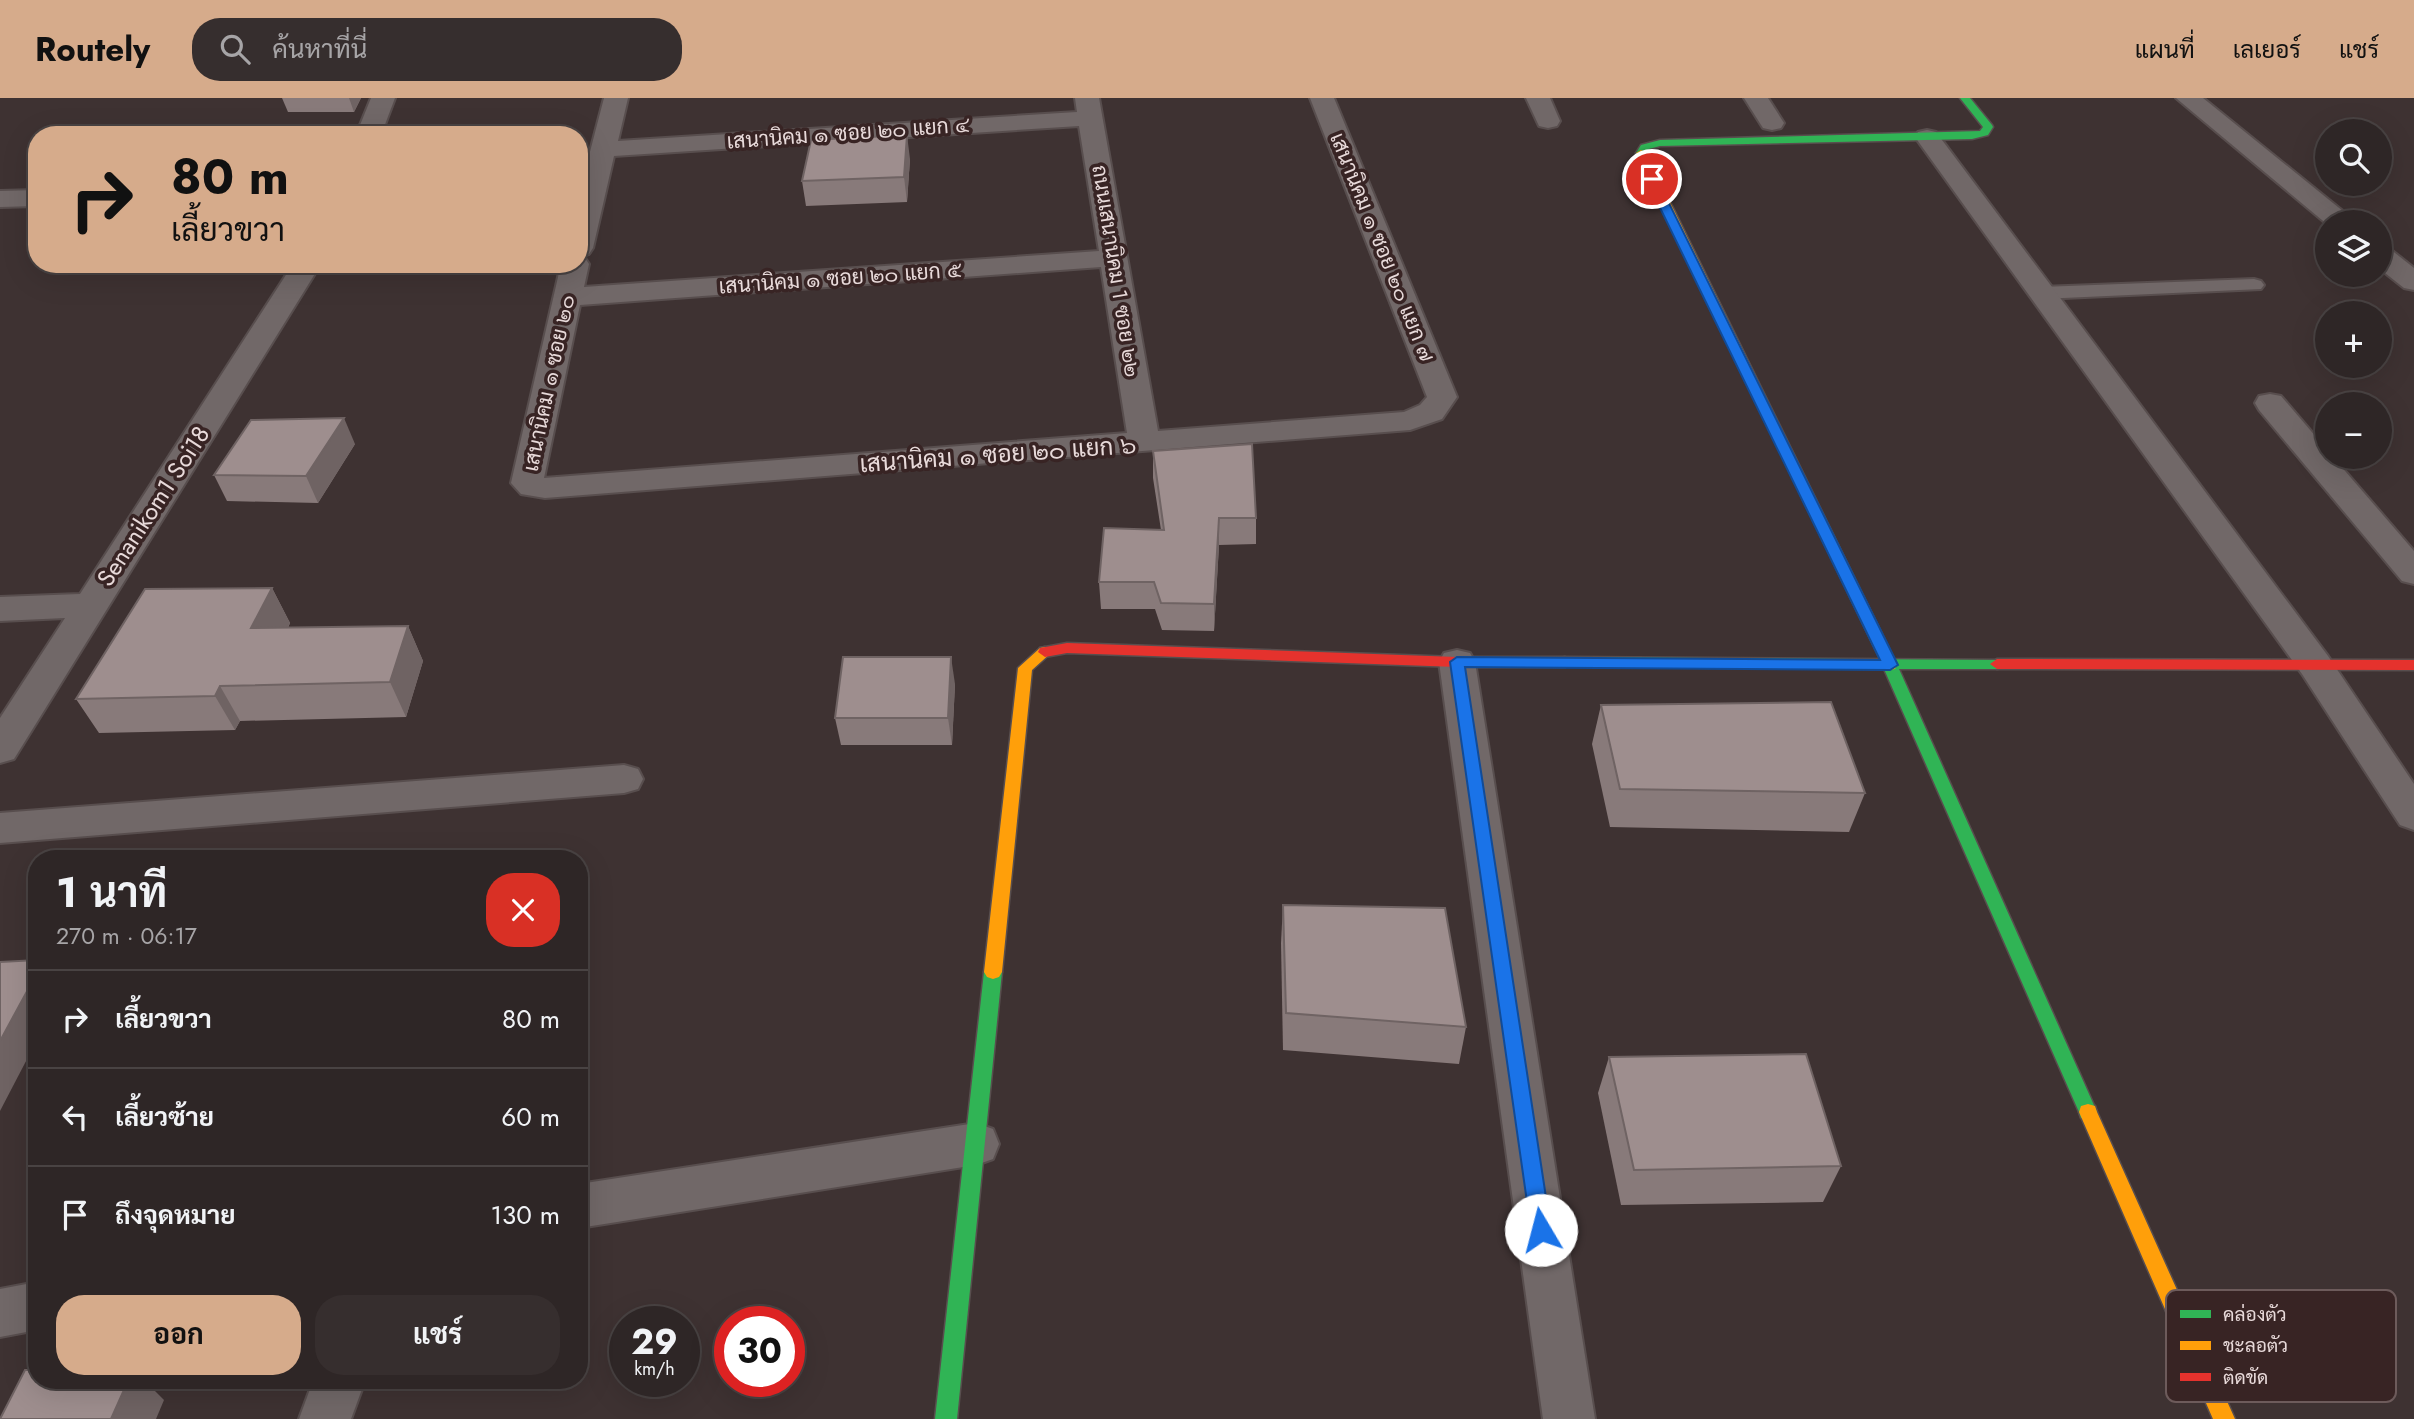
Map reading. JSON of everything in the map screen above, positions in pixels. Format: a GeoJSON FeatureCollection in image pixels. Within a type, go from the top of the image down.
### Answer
{"type":"FeatureCollection","features":[{"type":"Feature","properties":{"kind":"street"},"geometry":{"type":"LineString","coordinates":[[372,126],[383,98]]}},
{"type":"Feature","properties":{"kind":"street"},"geometry":{"type":"LineString","coordinates":[[588,212],[616,98]]}},
{"type":"Feature","properties":{"kind":"street","name":"เสนานิคม ๑ ซอย ๒๐ แยก ๗"},"geometry":{"type":"LineString","coordinates":[[1322,98],[1442,397]]}},
{"type":"Feature","properties":{"kind":"street"},"geometry":{"type":"LineString","coordinates":[[1538,98],[1548,121]]}},
{"type":"Feature","properties":{"kind":"street"},"geometry":{"type":"LineString","coordinates":[[1756,98],[1772,123]]}},
{"type":"Feature","properties":{"kind":"street"},"geometry":{"type":"LineString","coordinates":[[1965,98],[1988,127],[1984,133],[1972,136],[1660,143],[1645,148],[1640,155],[1890,665],[2167,1290]]}},
{"type":"Feature","properties":{"kind":"street"},"geometry":{"type":"LineString","coordinates":[[2188,98],[2325,210]]}},
{"type":"Feature","properties":{"kind":"street","name":"เสนานิคม ๑ ซอย ๒๐ แยก ๔"},"geometry":{"type":"LineString","coordinates":[[604,149],[1090,108]]}},
{"type":"Feature","properties":{"kind":"street","name":"ถนนเสนานิคม 1 ซอย ๒๒"},"geometry":{"type":"LineString","coordinates":[[1090,108],[1112,258],[1144,443]]}},
{"type":"Feature","properties":{"kind":"street"},"geometry":{"type":"LineString","coordinates":[[1927,137],[2315,665],[2414,815]]}},
{"type":"Feature","properties":{"kind":"street"},"geometry":{"type":"LineString","coordinates":[[0,199],[28,198]]}},
{"type":"Feature","properties":{"kind":"street","name":"เสนานิคม ๑ ซอย ๒๐ แยก ๕"},"geometry":{"type":"LineString","coordinates":[[567,297],[1112,258]]}},
{"type":"Feature","properties":{"kind":"street"},"geometry":{"type":"LineString","coordinates":[[2392,265],[2414,282]]}},
{"type":"Feature","properties":{"kind":"street","name":"Senanikom1 Soi18"},"geometry":{"type":"LineString","coordinates":[[0,749],[301,273]]}},
{"type":"Feature","properties":{"kind":"street","name":"เสนานิคม ๑ ซอย ๒๐"},"geometry":{"type":"LineString","coordinates":[[545,488],[533,487],[527,483],[573,273]]}},
{"type":"Feature","properties":{"kind":"street","name":"เสนานิคม ๑ ซอย ๒๐ แยก ๖"},"geometry":{"type":"LineString","coordinates":[[545,488],[1410,421],[1432,412],[1442,397]]}},
{"type":"Feature","properties":{"kind":"street"},"geometry":{"type":"LineString","coordinates":[[2270,403],[2414,573]]}},
{"type":"Feature","properties":{"kind":"street"},"geometry":{"type":"LineString","coordinates":[[0,609],[90,605]]}},
{"type":"Feature","properties":{"kind":"street"},"geometry":{"type":"LineString","coordinates":[[946,1419],[1025,668],[1041,653],[1067,648],[1457,662],[2414,666]]}},
{"type":"Feature","properties":{"kind":"street"},"geometry":{"type":"LineString","coordinates":[[1457,662],[1569,1419]]}},
{"type":"Feature","properties":{"kind":"street"},"geometry":{"type":"LineString","coordinates":[[0,828],[624,779]]}},
{"type":"Feature","properties":{"kind":"street"},"geometry":{"type":"LineString","coordinates":[[588,1205],[976,1144]]}},
{"type":"Feature","properties":{"kind":"street"},"geometry":{"type":"LineString","coordinates":[[0,1313],[28,1308]]}},
{"type":"Feature","properties":{"kind":"street"},"geometry":{"type":"LineString","coordinates":[[326,1419],[337,1389]]}},
{"type":"Feature","properties":{"kind":"street"},"geometry":{"type":"LineString","coordinates":[[2216,1402],[2224,1419]]}},
{"type":"Feature","properties":{"kind":"lane"},"geometry":{"type":"LineString","coordinates":[[2041,293],[2254,285]]}},
{"type":"Feature","properties":{"kind":"building"},"geometry":{"type":"Polygon","coordinates":[[[907,135],[904,177],[802,181],[811,140],[907,135]]]}},
{"type":"Feature","properties":{"kind":"building"},"geometry":{"type":"Polygon","coordinates":[[[344,418],[306,476],[214,475],[251,420],[344,418]]]}},
{"type":"Feature","properties":{"kind":"building"},"geometry":{"type":"Polygon","coordinates":[[[1252,444],[1256,518],[1219,518],[1214,604],[1161,603],[1154,582],[1099,582],[1104,528],[1164,530],[1153,451],[1252,444]]]}},
{"type":"Feature","properties":{"kind":"building"},"geometry":{"type":"Polygon","coordinates":[[[272,588],[251,628],[408,626],[390,682],[220,686],[215,696],[76,699],[145,589],[272,588]]]}},
{"type":"Feature","properties":{"kind":"building"},"geometry":{"type":"Polygon","coordinates":[[[843,657],[951,657],[948,718],[835,718],[843,657]]]}},
{"type":"Feature","properties":{"kind":"building"},"geometry":{"type":"Polygon","coordinates":[[[1831,702],[1865,793],[1620,789],[1601,705],[1831,702]]]}},
{"type":"Feature","properties":{"kind":"building"},"geometry":{"type":"Polygon","coordinates":[[[1283,905],[1445,908],[1466,1027],[1286,1013],[1283,905]]]}},
{"type":"Feature","properties":{"kind":"building"},"geometry":{"type":"Polygon","coordinates":[[[28,960],[28,990],[0,1041],[0,962],[28,960]]]}},
{"type":"Feature","properties":{"kind":"building"},"geometry":{"type":"Polygon","coordinates":[[[1806,1054],[1841,1166],[1634,1170],[1609,1057],[1806,1054]]]}},
{"type":"Feature","properties":{"kind":"building"},"geometry":{"type":"Polygon","coordinates":[[[25,1370],[28,1370],[28,1389],[124,1389],[111,1419],[0,1419],[25,1370]]]}},
{"type":"Feature","properties":{"kind":"traffic: fast"},"geometry":{"type":"LineString","coordinates":[[1641,153],[1645,147],[1660,143],[1972,136],[1984,133],[1988,127],[1965,98]]}},
{"type":"Feature","properties":{"kind":"traffic: fast"},"geometry":{"type":"LineString","coordinates":[[1565,662],[1997,664]]}},
{"type":"Feature","properties":{"kind":"traffic: fast"},"geometry":{"type":"LineString","coordinates":[[1890,665],[2088,1112]]}},
{"type":"Feature","properties":{"kind":"traffic: fast"},"geometry":{"type":"LineString","coordinates":[[946,1419],[993,972]]}},
{"type":"Feature","properties":{"kind":"traffic: slow"},"geometry":{"type":"LineString","coordinates":[[1641,153],[1890,665]]}},
{"type":"Feature","properties":{"kind":"traffic: slow"},"geometry":{"type":"LineString","coordinates":[[993,972],[1025,668],[1045,652]]}},
{"type":"Feature","properties":{"kind":"traffic: slow"},"geometry":{"type":"LineString","coordinates":[[2088,1112],[2167,1290]]}},
{"type":"Feature","properties":{"kind":"traffic: slow"},"geometry":{"type":"LineString","coordinates":[[2216,1402],[2224,1419]]}},
{"type":"Feature","properties":{"kind":"traffic: jam"},"geometry":{"type":"LineString","coordinates":[[1045,652],[1067,648],[1457,662],[1565,662]]}},
{"type":"Feature","properties":{"kind":"traffic: jam"},"geometry":{"type":"LineString","coordinates":[[1997,664],[2414,665]]}},
{"type":"Feature","properties":{"kind":"route"},"geometry":{"type":"LineString","coordinates":[[1541,1230],[1457,662],[1890,665],[1652,179]]}}]}
